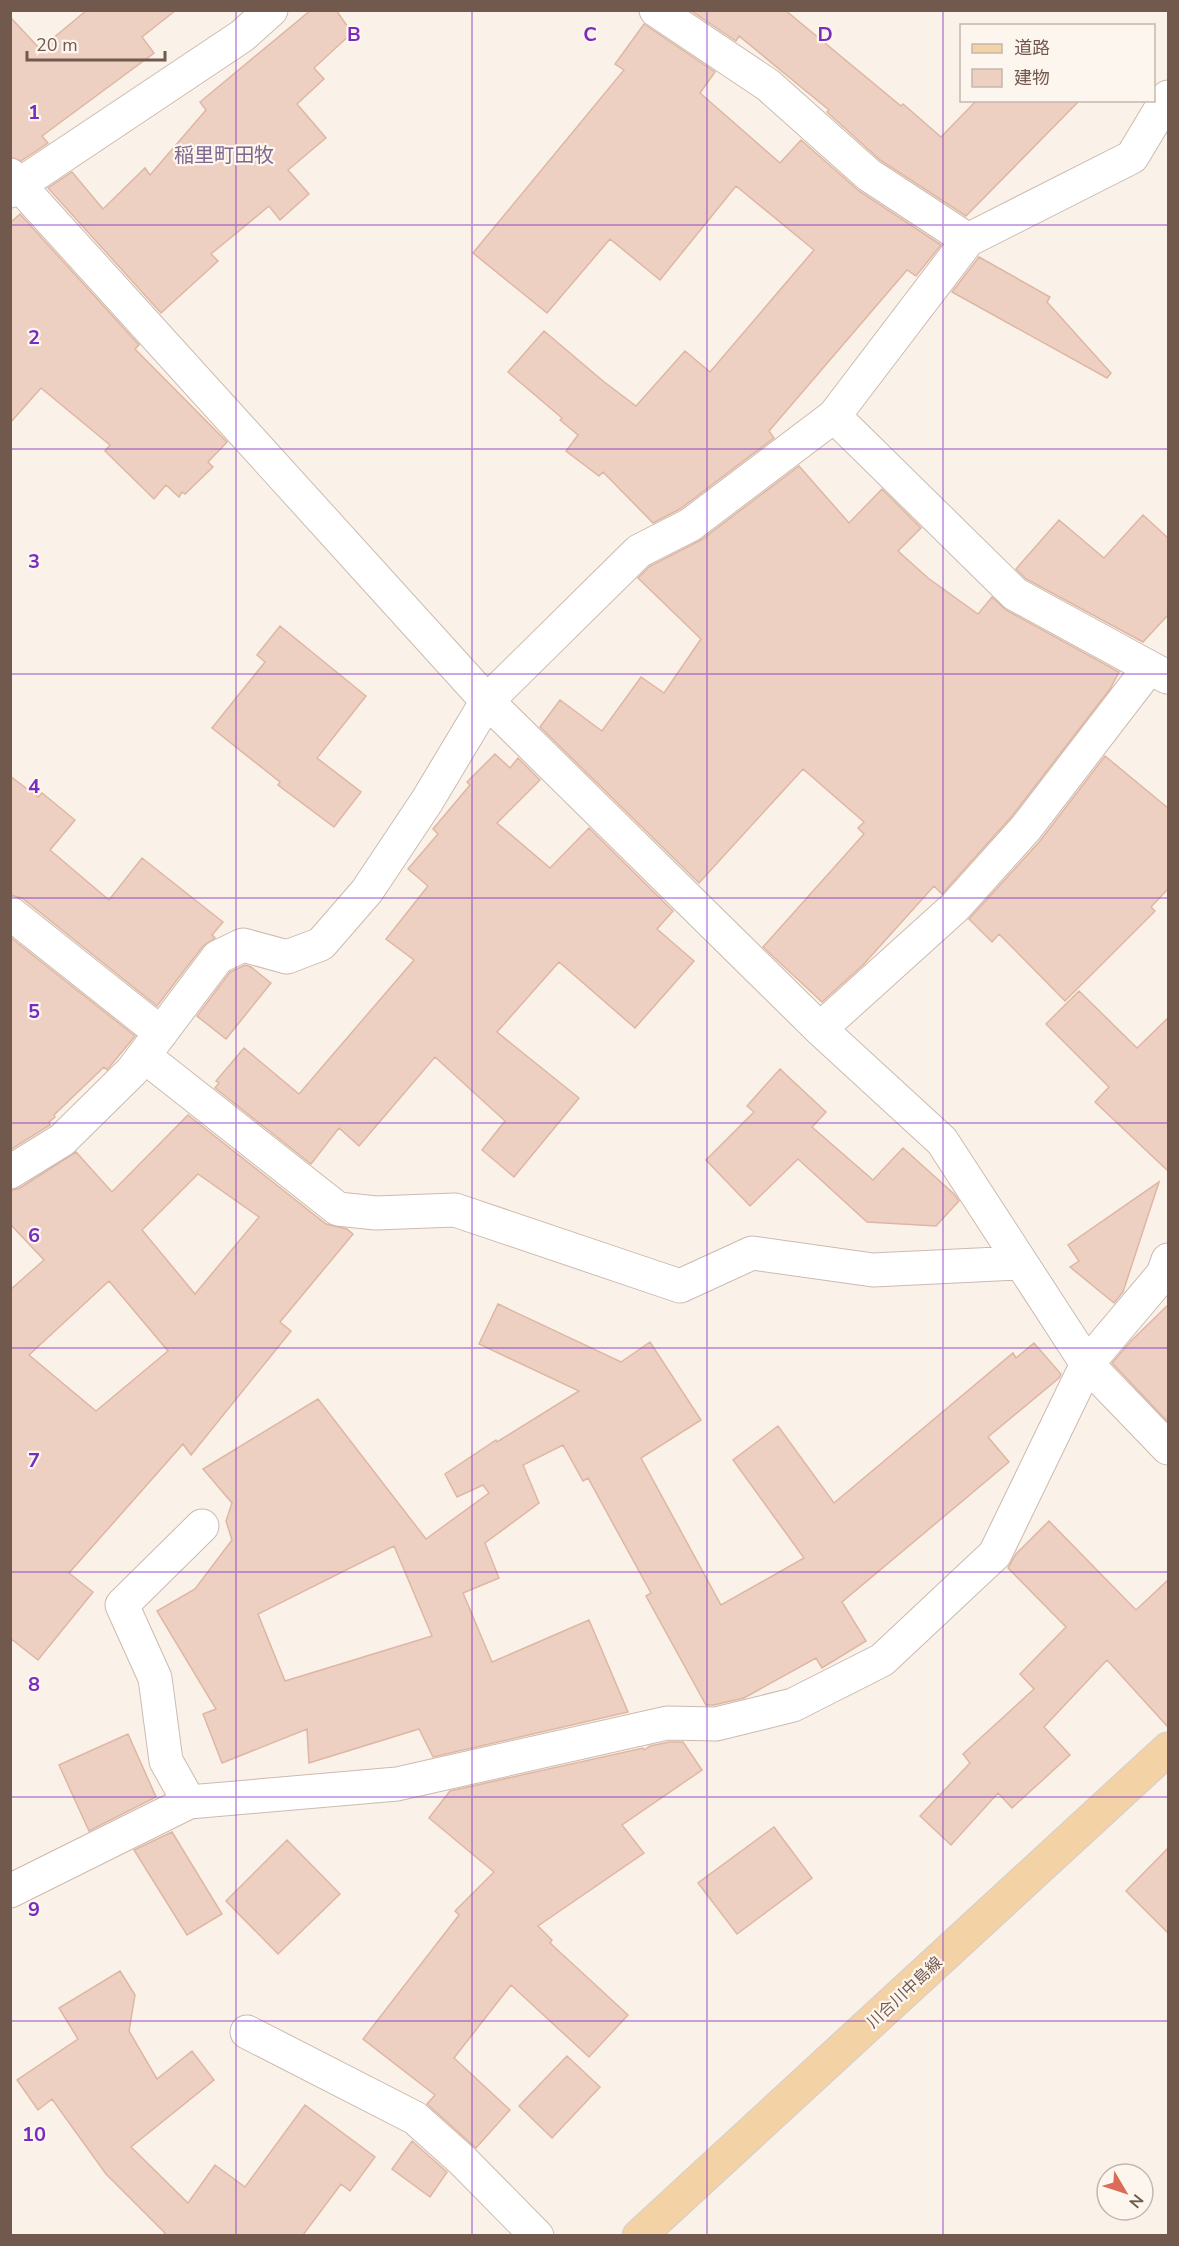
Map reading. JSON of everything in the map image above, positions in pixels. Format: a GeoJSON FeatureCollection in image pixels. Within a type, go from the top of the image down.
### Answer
{"type":"FeatureCollection","features":[{"type":"Feature","properties":{"kind":"main road","name":"川合川中島線"},"geometry":{"type":"LineString","coordinates":[[639,2235],[1168,1749]]}},
{"type":"Feature","properties":{"kind":"street"},"geometry":{"type":"LineString","coordinates":[[270,10],[242,36],[14,184],[487,701],[820,1029],[942,1141],[1087,1364],[1168,1448]]}},
{"type":"Feature","properties":{"kind":"street"},"geometry":{"type":"LineString","coordinates":[[656,10],[768,85],[869,175],[968,240]]}},
{"type":"Feature","properties":{"kind":"street"},"geometry":{"type":"LineString","coordinates":[[10,1172],[62,1140],[132,1071],[218,957],[243,945],[287,957],[321,944],[367,891],[427,801],[487,701],[639,551],[690,525],[834,416],[968,240],[1132,157],[1163,122]]}},
{"type":"Feature","properties":{"kind":"street"},"geometry":{"type":"LineString","coordinates":[[820,1029],[955,907],[1159,673],[1015,594],[834,416]]}},
{"type":"Feature","properties":{"kind":"street"},"geometry":{"type":"LineString","coordinates":[[10,913],[152,1044],[338,1209],[376,1214],[455,1210],[680,1286],[752,1253],[873,1270],[1020,1263]]}},
{"type":"Feature","properties":{"kind":"street"},"geometry":{"type":"LineString","coordinates":[[10,1891],[189,1802],[397,1784],[667,1723],[716,1724],[793,1705],[882,1660],[995,1554],[1087,1364],[1163,1274],[1168,1260]]}},
{"type":"Feature","properties":{"kind":"street"},"geometry":{"type":"LineString","coordinates":[[189,1802],[166,1761],[155,1678],[122,1605],[202,1526]]}},
{"type":"Feature","properties":{"kind":"street"},"geometry":{"type":"LineString","coordinates":[[247,2032],[415,2118],[462,2160],[537,2235]]}},
{"type":"Feature","properties":{"kind":"building"},"geometry":{"type":"Polygon","coordinates":[[[87,10],[176,10],[142,37],[154,53],[42,136],[48,143],[21,161],[10,157],[10,17],[40,49],[87,10]]]}},
{"type":"Feature","properties":{"kind":"building"},"geometry":{"type":"Polygon","coordinates":[[[311,10],[336,10],[352,33],[314,68],[324,79],[297,104],[326,138],[288,170],[309,194],[280,220],[269,206],[211,254],[218,261],[161,313],[48,188],[72,172],[103,209],[145,168],[150,175],[206,110],[200,102],[311,10]]]}},
{"type":"Feature","properties":{"kind":"building"},"geometry":{"type":"Polygon","coordinates":[[[690,10],[785,10],[941,137],[975,102],[1078,102],[966,216],[880,160],[827,112],[829,110],[739,36],[736,41],[690,10]]]}},
{"type":"Feature","properties":{"kind":"building"},"geometry":{"type":"Polygon","coordinates":[[[644,24],[715,72],[700,93],[780,163],[801,140],[859,191],[941,245],[916,276],[907,270],[769,431],[774,438],[680,509],[653,523],[603,472],[599,476],[566,451],[578,435],[560,420],[562,418],[508,372],[544,331],[636,406],[685,351],[710,372],[814,250],[736,186],[660,280],[610,239],[547,313],[473,253],[624,70],[615,64],[644,24]]]}},
{"type":"Feature","properties":{"kind":"building"},"geometry":{"type":"Polygon","coordinates":[[[20,214],[139,345],[135,349],[227,442],[208,462],[213,467],[185,494],[182,492],[179,497],[166,485],[154,499],[105,451],[110,445],[41,388],[10,423],[10,223],[20,214]]]}},
{"type":"Feature","properties":{"kind":"building"},"geometry":{"type":"Polygon","coordinates":[[[979,257],[1050,297],[1047,302],[1111,373],[1107,378],[952,292],[979,257]]]}},
{"type":"Feature","properties":{"kind":"building"},"geometry":{"type":"Polygon","coordinates":[[[799,466],[849,523],[882,489],[921,528],[898,551],[928,578],[978,614],[992,597],[1006,610],[1119,672],[1110,689],[1012,816],[942,894],[934,886],[863,965],[822,1002],[763,947],[864,834],[858,828],[864,822],[803,769],[699,883],[540,727],[560,700],[602,731],[641,677],[664,693],[701,639],[638,578],[650,566],[701,540],[799,466]]]}},
{"type":"Feature","properties":{"kind":"building"},"geometry":{"type":"Polygon","coordinates":[[[1143,515],[1168,538],[1168,615],[1143,642],[1026,579],[1016,569],[1059,520],[1104,558],[1143,515]]]}},
{"type":"Feature","properties":{"kind":"building"},"geometry":{"type":"Polygon","coordinates":[[[280,626],[366,696],[317,758],[361,792],[334,827],[278,785],[280,782],[212,728],[265,662],[257,655],[280,626]]]}},
{"type":"Feature","properties":{"kind":"building"},"geometry":{"type":"Polygon","coordinates":[[[495,754],[510,768],[518,758],[540,780],[497,823],[550,868],[589,828],[673,911],[657,929],[694,961],[635,1028],[559,962],[497,1032],[579,1098],[514,1177],[482,1150],[505,1121],[435,1057],[359,1146],[339,1128],[311,1164],[215,1088],[219,1083],[216,1081],[244,1048],[299,1094],[414,960],[386,939],[428,886],[408,869],[438,834],[433,829],[470,785],[467,782],[495,754]]]}},
{"type":"Feature","properties":{"kind":"building"},"geometry":{"type":"Polygon","coordinates":[[[1105,756],[1168,808],[1168,889],[1151,907],[1155,911],[1065,1001],[999,934],[992,942],[969,919],[1040,841],[1105,756]]]}},
{"type":"Feature","properties":{"kind":"building"},"geometry":{"type":"Polygon","coordinates":[[[10,776],[38,797],[42,793],[75,820],[50,850],[109,900],[142,858],[223,922],[212,935],[215,938],[203,946],[157,1006],[22,898],[10,895],[10,776]]]}},
{"type":"Feature","properties":{"kind":"building"},"geometry":{"type":"Polygon","coordinates":[[[10,937],[135,1036],[107,1070],[104,1067],[54,1115],[55,1117],[49,1122],[50,1125],[10,1150],[10,937]]]}},
{"type":"Feature","properties":{"kind":"building"},"geometry":{"type":"Polygon","coordinates":[[[245,965],[271,983],[226,1039],[197,1016],[230,972],[245,965]]]}},
{"type":"Feature","properties":{"kind":"building"},"geometry":{"type":"Polygon","coordinates":[[[1079,991],[1137,1048],[1168,1018],[1168,1171],[1095,1102],[1109,1087],[1046,1024],[1079,991]]]}},
{"type":"Feature","properties":{"kind":"building"},"geometry":{"type":"Polygon","coordinates":[[[780,1069],[826,1112],[812,1127],[873,1180],[903,1148],[959,1201],[936,1226],[867,1222],[798,1159],[750,1206],[706,1160],[754,1112],[747,1106],[780,1069]]]}},
{"type":"Feature","properties":{"kind":"building"},"geometry":{"type":"Polygon","coordinates":[[[188,1115],[326,1224],[347,1229],[353,1234],[280,1322],[291,1331],[191,1455],[183,1444],[69,1573],[93,1592],[38,1660],[10,1638],[10,1290],[44,1260],[10,1224],[10,1191],[20,1188],[76,1152],[112,1192],[188,1115]],[[198,1174],[142,1230],[195,1294],[259,1217],[198,1174]],[[109,1281],[29,1355],[96,1411],[168,1351],[109,1281]]]}},
{"type":"Feature","properties":{"kind":"building"},"geometry":{"type":"Polygon","coordinates":[[[1159,1182],[1123,1292],[1114,1303],[1070,1267],[1079,1261],[1068,1245],[1159,1182]]]}},
{"type":"Feature","properties":{"kind":"building"},"geometry":{"type":"Polygon","coordinates":[[[498,1304],[621,1362],[650,1342],[701,1420],[641,1458],[721,1605],[804,1558],[733,1460],[778,1426],[834,1503],[1013,1353],[1016,1358],[1034,1343],[1061,1374],[988,1437],[1009,1462],[842,1602],[866,1641],[822,1668],[816,1658],[744,1698],[706,1705],[646,1596],[651,1593],[588,1478],[583,1481],[563,1445],[523,1465],[539,1503],[485,1543],[499,1578],[463,1593],[492,1662],[589,1620],[628,1712],[433,1757],[419,1729],[309,1763],[307,1729],[222,1763],[203,1714],[216,1709],[157,1611],[195,1589],[232,1540],[226,1521],[232,1503],[203,1469],[318,1399],[426,1539],[489,1493],[483,1485],[457,1497],[445,1474],[496,1440],[497,1442],[579,1391],[479,1344],[498,1304]],[[394,1546],[258,1614],[285,1681],[432,1636],[394,1546]]]}},
{"type":"Feature","properties":{"kind":"building"},"geometry":{"type":"Polygon","coordinates":[[[1168,1305],[1168,1422],[1112,1363],[1168,1305]]]}},
{"type":"Feature","properties":{"kind":"building"},"geometry":{"type":"Polygon","coordinates":[[[1049,1521],[1136,1610],[1168,1580],[1168,1727],[1107,1660],[1044,1727],[1070,1755],[1012,1808],[998,1793],[951,1845],[920,1816],[970,1763],[963,1754],[1034,1689],[1020,1674],[1066,1627],[1008,1568],[1016,1554],[1049,1521]]]}},
{"type":"Feature","properties":{"kind":"building"},"geometry":{"type":"Polygon","coordinates":[[[128,1734],[156,1797],[89,1831],[59,1765],[128,1734]]]}},
{"type":"Feature","properties":{"kind":"building"},"geometry":{"type":"Polygon","coordinates":[[[683,1742],[702,1770],[622,1825],[644,1853],[538,1926],[552,1940],[550,1943],[628,2015],[589,2057],[511,1985],[454,2058],[510,2110],[476,2148],[427,2104],[435,2095],[363,2039],[459,1915],[455,1911],[494,1872],[429,1818],[450,1791],[643,1748],[644,1750],[650,1746],[683,1742]]]}},
{"type":"Feature","properties":{"kind":"building"},"geometry":{"type":"Polygon","coordinates":[[[774,1827],[812,1878],[737,1934],[698,1883],[774,1827]]]}},
{"type":"Feature","properties":{"kind":"building"},"geometry":{"type":"Polygon","coordinates":[[[172,1832],[222,1914],[187,1935],[134,1850],[172,1832]]]}},
{"type":"Feature","properties":{"kind":"building"},"geometry":{"type":"Polygon","coordinates":[[[287,1840],[340,1894],[278,1954],[226,1901],[287,1840]]]}},
{"type":"Feature","properties":{"kind":"building"},"geometry":{"type":"Polygon","coordinates":[[[1168,1848],[1168,1933],[1126,1891],[1168,1848]]]}},
{"type":"Feature","properties":{"kind":"building"},"geometry":{"type":"Polygon","coordinates":[[[120,1971],[135,1995],[129,2031],[157,2079],[192,2051],[214,2080],[131,2147],[188,2203],[215,2165],[245,2187],[305,2105],[375,2157],[350,2191],[341,2184],[303,2235],[163,2235],[165,2233],[106,2174],[52,2099],[38,2110],[17,2080],[78,2039],[59,2008],[120,1971]]]}},
{"type":"Feature","properties":{"kind":"building"},"geometry":{"type":"Polygon","coordinates":[[[567,2056],[600,2087],[552,2138],[519,2106],[567,2056]]]}},
{"type":"Feature","properties":{"kind":"building"},"geometry":{"type":"Polygon","coordinates":[[[412,2141],[447,2172],[430,2197],[392,2169],[412,2141]]]}},
{"type":"Feature","properties":{"kind":"district","name":"稲里町田牧"},"geometry":{"type":"Point","coordinates":[224,155]}}]}
